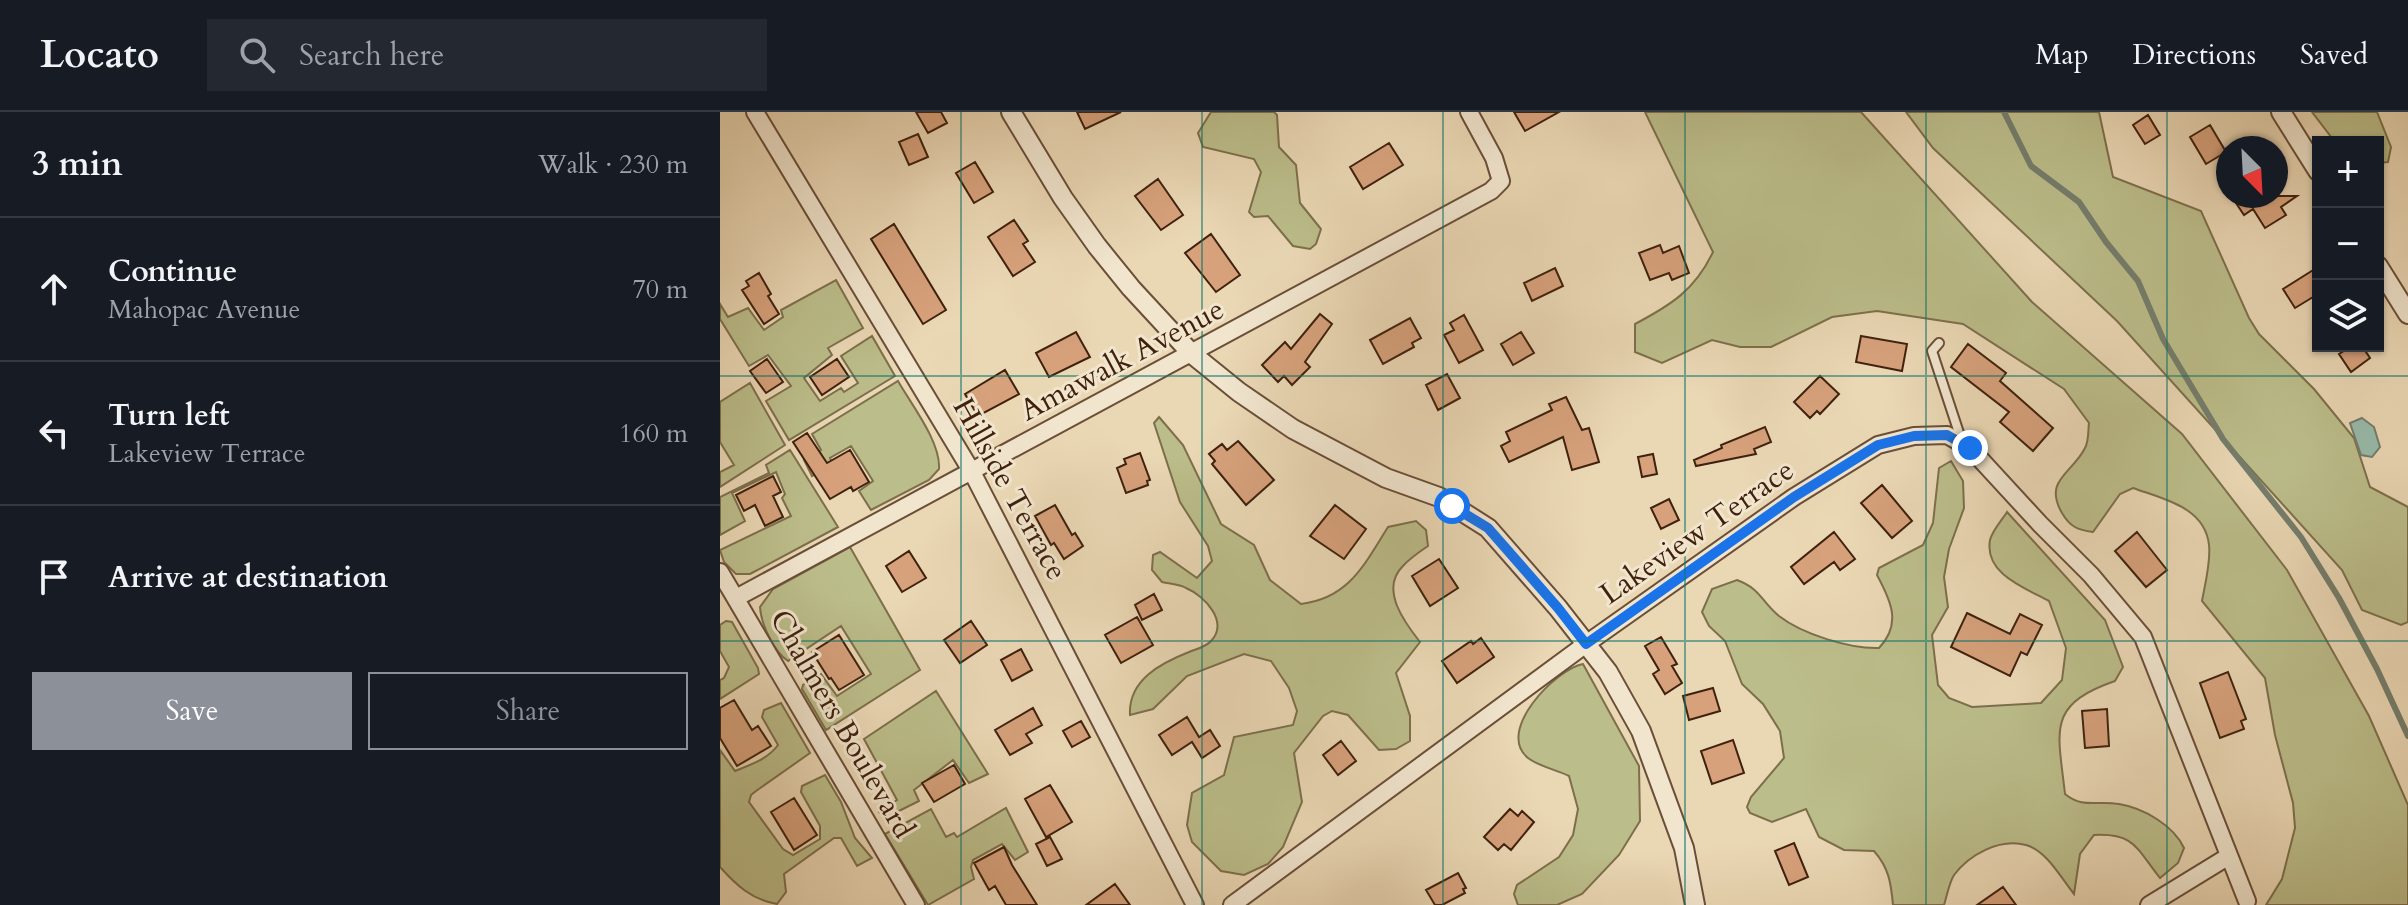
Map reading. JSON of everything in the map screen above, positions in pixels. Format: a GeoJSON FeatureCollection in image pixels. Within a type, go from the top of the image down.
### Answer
{"type":"FeatureCollection","features":[{"type":"Feature","properties":{"kind":"street","name":"Hillside Terrace"},"geometry":{"type":"LineString","coordinates":[[755,112],[972,472],[1195,905]]}},
{"type":"Feature","properties":{"kind":"street"},"geometry":{"type":"LineString","coordinates":[[1011,112],[1063,198],[1097,246],[1192,354],[1239,392],[1293,429],[1363,463],[1386,478],[1439,497],[1488,528],[1558,608],[1608,672],[1641,731],[1684,848],[1695,905]]}},
{"type":"Feature","properties":{"kind":"street","name":"Amawalk Avenue"},"geometry":{"type":"LineString","coordinates":[[736,598],[1491,191],[1501,181],[1494,158],[1469,112]]}},
{"type":"Feature","properties":{"kind":"street"},"geometry":{"type":"LineString","coordinates":[[2281,112],[2312,161]]}},
{"type":"Feature","properties":{"kind":"street"},"geometry":{"type":"LineString","coordinates":[[2384,276],[2408,314]]}},
{"type":"Feature","properties":{"kind":"street","name":"Lakeview Terrace"},"geometry":{"type":"LineString","coordinates":[[1232,905],[1586,644],[1794,497],[1878,445],[1925,435],[1947,435],[1962,443]]}},
{"type":"Feature","properties":{"kind":"street"},"geometry":{"type":"LineString","coordinates":[[1962,443],[2091,575],[2143,637],[2247,901]]}},
{"type":"Feature","properties":{"kind":"street","name":"Chalmers Boulevard"},"geometry":{"type":"LineString","coordinates":[[720,572],[916,905]]}},
{"type":"Feature","properties":{"kind":"street"},"geometry":{"type":"LineString","coordinates":[[2149,905],[2229,856]]}},
{"type":"Feature","properties":{"kind":"lane"},"geometry":{"type":"LineString","coordinates":[[1939,343],[1932,351],[1962,443]]}},
{"type":"Feature","properties":{"kind":"green space"},"geometry":{"type":"Polygon","coordinates":[[[1211,112],[1274,112],[1277,115],[1279,147],[1296,165],[1300,203],[1321,229],[1316,244],[1310,249],[1293,246],[1268,216],[1254,217],[1249,212],[1261,172],[1254,159],[1203,147],[1198,133],[1211,112]]]}},
{"type":"Feature","properties":{"kind":"green space"},"geometry":{"type":"Polygon","coordinates":[[[1645,112],[1861,112],[2032,302],[2182,434],[2287,570],[2369,716],[2408,805],[2408,905],[2266,905],[2282,879],[2295,828],[2293,803],[2275,735],[2265,678],[2202,601],[2209,545],[2206,532],[2191,513],[2181,506],[2133,488],[2120,494],[2093,532],[2075,527],[2065,518],[2057,502],[2058,485],[2085,448],[2089,423],[2064,389],[1963,324],[1877,311],[1832,317],[1771,347],[1740,347],[1712,340],[1662,363],[1635,352],[1635,324],[1681,295],[1698,277],[1713,252],[1645,112]]]}},
{"type":"Feature","properties":{"kind":"green space"},"geometry":{"type":"Polygon","coordinates":[[[1906,112],[2099,112],[2113,177],[2201,211],[2259,334],[2314,389],[2354,438],[2370,487],[2408,507],[2408,622],[2401,625],[2362,610],[2342,570],[2117,321],[1933,148],[1906,112]]]}},
{"type":"Feature","properties":{"kind":"green space"},"geometry":{"type":"Polygon","coordinates":[[[2312,112],[2377,112],[2391,147],[2388,162],[2384,162],[2384,136],[2330,136],[2312,112]]]}},
{"type":"Feature","properties":{"kind":"green space"},"geometry":{"type":"Polygon","coordinates":[[[836,280],[863,328],[828,348],[832,355],[804,378],[820,401],[841,388],[844,392],[858,383],[841,356],[872,336],[895,376],[789,440],[766,401],[791,386],[768,355],[749,366],[720,319],[720,304],[728,317],[748,308],[764,330],[783,317],[781,310],[836,280]]]}},
{"type":"Feature","properties":{"kind":"green space"},"geometry":{"type":"Polygon","coordinates":[[[898,381],[930,435],[939,469],[929,480],[871,510],[859,491],[873,481],[851,446],[830,458],[833,464],[812,476],[804,460],[821,450],[812,434],[898,381]]]}},
{"type":"Feature","properties":{"kind":"green space"},"geometry":{"type":"Polygon","coordinates":[[[750,383],[785,445],[720,487],[720,472],[734,465],[720,442],[720,402],[750,383]]]}},
{"type":"Feature","properties":{"kind":"green space"},"geometry":{"type":"Polygon","coordinates":[[[1159,417],[1183,445],[1221,524],[1254,545],[1270,580],[1301,604],[1331,595],[1354,578],[1388,527],[1416,521],[1426,530],[1428,546],[1402,567],[1393,586],[1397,606],[1420,642],[1396,673],[1410,716],[1410,741],[1396,749],[1379,750],[1348,715],[1332,711],[1323,716],[1294,753],[1302,802],[1283,847],[1268,864],[1244,875],[1221,871],[1192,842],[1187,825],[1192,793],[1224,775],[1234,737],[1293,725],[1297,711],[1289,688],[1271,661],[1244,654],[1187,676],[1153,709],[1130,715],[1134,692],[1148,674],[1206,645],[1216,634],[1217,626],[1207,603],[1183,587],[1162,582],[1152,570],[1153,555],[1160,552],[1197,578],[1212,561],[1208,546],[1180,502],[1154,423],[1159,417]]]}},
{"type":"Feature","properties":{"kind":"green space"},"geometry":{"type":"Polygon","coordinates":[[[790,450],[838,527],[750,574],[736,574],[724,562],[720,550],[791,516],[782,498],[785,494],[776,472],[732,493],[745,521],[720,535],[720,497],[769,473],[766,465],[790,450]]]}},
{"type":"Feature","properties":{"kind":"green space"},"geometry":{"type":"Polygon","coordinates":[[[1951,461],[1963,481],[1964,508],[1949,549],[1944,577],[1948,607],[1932,635],[1938,685],[1949,698],[1972,707],[2041,703],[2062,680],[2066,648],[2049,601],[2018,585],[1993,562],[1990,540],[2007,512],[2105,620],[2123,667],[2115,681],[2093,690],[2067,710],[2060,736],[2065,794],[2084,803],[2129,806],[2166,825],[2184,848],[2178,863],[2160,878],[2127,840],[2094,835],[2080,854],[2074,894],[2041,853],[2026,845],[2005,844],[1976,855],[1960,868],[1952,878],[1944,905],[1893,905],[1888,876],[1874,851],[1844,850],[1819,837],[1806,809],[1772,822],[1750,813],[1747,807],[1751,797],[1784,758],[1780,731],[1763,704],[1742,684],[1725,641],[1709,626],[1702,612],[1712,589],[1737,580],[1756,591],[1773,611],[1800,629],[1841,643],[1879,648],[1890,630],[1892,612],[1877,575],[1879,568],[1923,545],[1933,523],[1939,468],[1951,461]]]}},
{"type":"Feature","properties":{"kind":"green space"},"geometry":{"type":"Polygon","coordinates":[[[850,547],[920,670],[826,730],[802,689],[803,685],[821,674],[837,696],[871,674],[841,626],[788,661],[769,637],[760,607],[773,589],[850,547]]]}},
{"type":"Feature","properties":{"kind":"green space"},"geometry":{"type":"Polygon","coordinates":[[[726,621],[732,622],[759,674],[720,699],[720,680],[729,667],[720,651],[720,625],[726,621]]]}},
{"type":"Feature","properties":{"kind":"green space"},"geometry":{"type":"Polygon","coordinates":[[[1583,664],[1639,766],[1640,821],[1619,855],[1582,894],[1557,905],[1518,905],[1514,894],[1517,885],[1559,857],[1573,835],[1578,809],[1569,776],[1528,758],[1520,746],[1519,733],[1524,718],[1545,689],[1558,677],[1583,664]]]}},
{"type":"Feature","properties":{"kind":"green space"},"geometry":{"type":"Polygon","coordinates":[[[936,691],[988,774],[969,783],[953,760],[914,790],[919,801],[885,818],[879,812],[897,800],[864,739],[936,691]]]}},
{"type":"Feature","properties":{"kind":"green space"},"geometry":{"type":"Polygon","coordinates":[[[781,703],[810,753],[751,795],[749,802],[783,849],[793,855],[820,839],[820,826],[801,792],[802,786],[825,775],[841,802],[855,838],[872,858],[857,866],[841,838],[834,838],[784,874],[786,892],[777,904],[745,891],[720,867],[720,750],[735,771],[769,754],[778,745],[762,717],[764,710],[781,703]]]}},
{"type":"Feature","properties":{"kind":"green space"},"geometry":{"type":"Polygon","coordinates":[[[1006,808],[1028,852],[1015,860],[1002,844],[973,860],[974,879],[928,905],[885,834],[931,809],[946,837],[954,833],[957,837],[1006,808]]]}},
{"type":"Feature","properties":{"kind":"shaded area"},"geometry":{"type":"Polygon","coordinates":[[[2362,418],[2374,427],[2380,447],[2372,457],[2361,455],[2350,423],[2362,418]]]}},
{"type":"Feature","properties":{"kind":"building"},"geometry":{"type":"Polygon","coordinates":[[[916,112],[941,112],[947,123],[928,133],[916,112]]]}},
{"type":"Feature","properties":{"kind":"building"},"geometry":{"type":"Polygon","coordinates":[[[1077,112],[1121,112],[1085,129],[1077,112]]]}},
{"type":"Feature","properties":{"kind":"building"},"geometry":{"type":"Polygon","coordinates":[[[1514,112],[1559,112],[1525,131],[1514,112]]]}},
{"type":"Feature","properties":{"kind":"building"},"geometry":{"type":"Polygon","coordinates":[[[2148,115],[2160,135],[2145,144],[2133,125],[2148,115]]]}},
{"type":"Feature","properties":{"kind":"building"},"geometry":{"type":"Polygon","coordinates":[[[2210,125],[2217,136],[2216,158],[2206,164],[2190,137],[2210,125]]]}},
{"type":"Feature","properties":{"kind":"building"},"geometry":{"type":"Polygon","coordinates":[[[918,134],[928,157],[909,165],[899,142],[918,134]]]}},
{"type":"Feature","properties":{"kind":"building"},"geometry":{"type":"Polygon","coordinates":[[[1389,143],[1403,165],[1363,189],[1350,167],[1389,143]]]}},
{"type":"Feature","properties":{"kind":"building"},"geometry":{"type":"Polygon","coordinates":[[[975,162],[993,192],[974,203],[956,173],[975,162]]]}},
{"type":"Feature","properties":{"kind":"building"},"geometry":{"type":"Polygon","coordinates":[[[1158,179],[1183,215],[1161,230],[1135,196],[1158,179]]]}},
{"type":"Feature","properties":{"kind":"building"},"geometry":{"type":"Polygon","coordinates":[[[2239,208],[2282,208],[2286,215],[2265,228],[2253,209],[2244,215],[2239,208]]]}},
{"type":"Feature","properties":{"kind":"building"},"geometry":{"type":"Polygon","coordinates":[[[1014,220],[1028,241],[1023,244],[1035,262],[1013,276],[988,237],[1014,220]]]}},
{"type":"Feature","properties":{"kind":"building"},"geometry":{"type":"Polygon","coordinates":[[[894,224],[946,310],[923,324],[871,239],[894,224]]]}},
{"type":"Feature","properties":{"kind":"building"},"geometry":{"type":"Polygon","coordinates":[[[1211,234],[1240,275],[1216,292],[1185,253],[1211,234]]]}},
{"type":"Feature","properties":{"kind":"building"},"geometry":{"type":"Polygon","coordinates":[[[1660,245],[1663,253],[1679,246],[1689,273],[1672,280],[1669,273],[1650,280],[1639,253],[1660,245]]]}},
{"type":"Feature","properties":{"kind":"building"},"geometry":{"type":"Polygon","coordinates":[[[1555,268],[1563,286],[1532,301],[1524,283],[1555,268]]]}},
{"type":"Feature","properties":{"kind":"building"},"geometry":{"type":"Polygon","coordinates":[[[2312,271],[2312,298],[2295,308],[2283,289],[2312,271]]]}},
{"type":"Feature","properties":{"kind":"building"},"geometry":{"type":"Polygon","coordinates":[[[759,273],[779,314],[764,324],[742,290],[749,286],[746,281],[759,273]]]}},
{"type":"Feature","properties":{"kind":"building"},"geometry":{"type":"Polygon","coordinates":[[[1320,314],[1332,324],[1305,362],[1310,367],[1292,385],[1284,376],[1278,382],[1262,365],[1285,342],[1291,349],[1320,314]]]}},
{"type":"Feature","properties":{"kind":"building"},"geometry":{"type":"Polygon","coordinates":[[[1464,315],[1483,350],[1459,363],[1444,335],[1454,330],[1450,323],[1464,315]]]}},
{"type":"Feature","properties":{"kind":"building"},"geometry":{"type":"Polygon","coordinates":[[[1410,318],[1421,338],[1412,343],[1414,347],[1383,364],[1370,340],[1410,318]]]}},
{"type":"Feature","properties":{"kind":"building"},"geometry":{"type":"Polygon","coordinates":[[[1076,332],[1090,357],[1049,377],[1036,353],[1076,332]]]}},
{"type":"Feature","properties":{"kind":"building"},"geometry":{"type":"Polygon","coordinates":[[[1521,332],[1534,353],[1513,365],[1501,344],[1521,332]]]}},
{"type":"Feature","properties":{"kind":"building"},"geometry":{"type":"Polygon","coordinates":[[[1861,336],[1907,344],[1902,371],[1856,362],[1861,336]]]}},
{"type":"Feature","properties":{"kind":"building"},"geometry":{"type":"Polygon","coordinates":[[[1968,344],[2006,373],[2000,381],[2053,428],[2033,451],[2000,422],[2009,412],[1951,367],[1968,344]]]}},
{"type":"Feature","properties":{"kind":"building"},"geometry":{"type":"Polygon","coordinates":[[[2366,352],[2370,358],[2351,372],[2339,354],[2366,352]]]}},
{"type":"Feature","properties":{"kind":"building"},"geometry":{"type":"Polygon","coordinates":[[[767,359],[783,382],[766,393],[750,371],[767,359]]]}},
{"type":"Feature","properties":{"kind":"building"},"geometry":{"type":"Polygon","coordinates":[[[837,359],[849,377],[822,395],[810,377],[837,359]]]}},
{"type":"Feature","properties":{"kind":"building"},"geometry":{"type":"Polygon","coordinates":[[[1005,370],[1019,394],[978,416],[965,394],[1005,370]]]}},
{"type":"Feature","properties":{"kind":"building"},"geometry":{"type":"Polygon","coordinates":[[[1447,374],[1460,398],[1438,410],[1426,385],[1447,374]]]}},
{"type":"Feature","properties":{"kind":"building"},"geometry":{"type":"Polygon","coordinates":[[[1820,376],[1839,394],[1820,414],[1817,411],[1810,418],[1794,402],[1820,376]]]}},
{"type":"Feature","properties":{"kind":"building"},"geometry":{"type":"Polygon","coordinates":[[[1566,397],[1582,430],[1589,428],[1599,462],[1572,470],[1563,437],[1509,462],[1501,446],[1510,441],[1506,432],[1552,410],[1549,404],[1566,397]]]}},
{"type":"Feature","properties":{"kind":"building"},"geometry":{"type":"Polygon","coordinates":[[[1765,427],[1771,442],[1754,449],[1756,454],[1696,466],[1694,460],[1765,427]]]}},
{"type":"Feature","properties":{"kind":"building"},"geometry":{"type":"Polygon","coordinates":[[[807,433],[827,463],[850,450],[869,482],[853,491],[851,487],[830,499],[793,442],[807,433]]]}},
{"type":"Feature","properties":{"kind":"building"},"geometry":{"type":"Polygon","coordinates":[[[1238,441],[1274,480],[1246,505],[1212,464],[1215,461],[1209,454],[1222,444],[1227,450],[1238,441]]]}},
{"type":"Feature","properties":{"kind":"building"},"geometry":{"type":"Polygon","coordinates":[[[1140,453],[1150,480],[1147,481],[1148,485],[1126,493],[1117,468],[1126,464],[1124,459],[1140,453]]]}},
{"type":"Feature","properties":{"kind":"building"},"geometry":{"type":"Polygon","coordinates":[[[1653,454],[1657,474],[1642,477],[1638,457],[1653,454]]]}},
{"type":"Feature","properties":{"kind":"building"},"geometry":{"type":"Polygon","coordinates":[[[773,476],[781,492],[773,496],[783,517],[765,526],[755,505],[744,511],[736,495],[773,476]]]}},
{"type":"Feature","properties":{"kind":"building"},"geometry":{"type":"Polygon","coordinates":[[[1882,485],[1912,521],[1892,538],[1861,503],[1882,485]]]}},
{"type":"Feature","properties":{"kind":"building"},"geometry":{"type":"Polygon","coordinates":[[[1669,499],[1679,520],[1661,529],[1651,508],[1669,499]]]}},
{"type":"Feature","properties":{"kind":"building"},"geometry":{"type":"Polygon","coordinates":[[[1055,505],[1072,535],[1075,533],[1083,546],[1064,559],[1054,543],[1051,545],[1035,516],[1055,505]]]}},
{"type":"Feature","properties":{"kind":"building"},"geometry":{"type":"Polygon","coordinates":[[[1335,505],[1366,529],[1344,559],[1310,536],[1335,505]]]}},
{"type":"Feature","properties":{"kind":"building"},"geometry":{"type":"Polygon","coordinates":[[[1834,532],[1855,559],[1840,570],[1834,562],[1804,584],[1791,567],[1834,532]]]}},
{"type":"Feature","properties":{"kind":"building"},"geometry":{"type":"Polygon","coordinates":[[[2137,532],[2167,570],[2146,587],[2115,551],[2137,532]]]}},
{"type":"Feature","properties":{"kind":"building"},"geometry":{"type":"Polygon","coordinates":[[[909,551],[926,578],[902,592],[886,566],[909,551]]]}},
{"type":"Feature","properties":{"kind":"building"},"geometry":{"type":"Polygon","coordinates":[[[1439,559],[1458,588],[1430,606],[1412,576],[1439,559]]]}},
{"type":"Feature","properties":{"kind":"building"},"geometry":{"type":"Polygon","coordinates":[[[1154,594],[1162,610],[1142,620],[1135,605],[1154,594]]]}},
{"type":"Feature","properties":{"kind":"building"},"geometry":{"type":"Polygon","coordinates":[[[1967,613],[2010,634],[2020,614],[2042,625],[2027,655],[2021,652],[2010,676],[1951,647],[1967,613]]]}},
{"type":"Feature","properties":{"kind":"building"},"geometry":{"type":"Polygon","coordinates":[[[1137,617],[1153,645],[1121,663],[1105,635],[1137,617]]]}},
{"type":"Feature","properties":{"kind":"building"},"geometry":{"type":"Polygon","coordinates":[[[971,621],[987,645],[960,663],[944,640],[971,621]]]}},
{"type":"Feature","properties":{"kind":"building"},"geometry":{"type":"Polygon","coordinates":[[[839,635],[864,675],[839,690],[812,652],[839,635]]]}},
{"type":"Feature","properties":{"kind":"building"},"geometry":{"type":"Polygon","coordinates":[[[1661,637],[1677,664],[1672,666],[1682,683],[1665,694],[1653,674],[1659,670],[1645,646],[1661,637]]]}},
{"type":"Feature","properties":{"kind":"building"},"geometry":{"type":"Polygon","coordinates":[[[1481,638],[1494,657],[1457,683],[1442,661],[1471,641],[1473,644],[1481,638]]]}},
{"type":"Feature","properties":{"kind":"building"},"geometry":{"type":"Polygon","coordinates":[[[1021,649],[1032,670],[1012,681],[1001,660],[1021,649]]]}},
{"type":"Feature","properties":{"kind":"building"},"geometry":{"type":"Polygon","coordinates":[[[2228,672],[2246,719],[2241,721],[2244,729],[2220,738],[2200,683],[2228,672]]]}},
{"type":"Feature","properties":{"kind":"building"},"geometry":{"type":"Polygon","coordinates":[[[1713,688],[1720,711],[1689,720],[1683,696],[1713,688]]]}},
{"type":"Feature","properties":{"kind":"building"},"geometry":{"type":"Polygon","coordinates":[[[734,700],[752,730],[758,726],[771,746],[737,766],[720,738],[720,708],[734,700]]]}},
{"type":"Feature","properties":{"kind":"building"},"geometry":{"type":"Polygon","coordinates":[[[1033,708],[1042,725],[1026,734],[1032,743],[1010,755],[995,730],[1033,708]]]}},
{"type":"Feature","properties":{"kind":"building"},"geometry":{"type":"Polygon","coordinates":[[[2107,709],[2109,746],[2085,748],[2082,711],[2107,709]]]}},
{"type":"Feature","properties":{"kind":"building"},"geometry":{"type":"Polygon","coordinates":[[[1187,717],[1199,737],[1210,730],[1220,746],[1202,758],[1192,742],[1172,755],[1159,735],[1187,717]]]}},
{"type":"Feature","properties":{"kind":"building"},"geometry":{"type":"Polygon","coordinates":[[[1081,721],[1090,737],[1072,747],[1063,731],[1081,721]]]}},
{"type":"Feature","properties":{"kind":"building"},"geometry":{"type":"Polygon","coordinates":[[[1733,740],[1744,773],[1712,784],[1701,751],[1733,740]]]}},
{"type":"Feature","properties":{"kind":"building"},"geometry":{"type":"Polygon","coordinates":[[[1341,741],[1356,761],[1338,775],[1323,755],[1341,741]]]}},
{"type":"Feature","properties":{"kind":"building"},"geometry":{"type":"Polygon","coordinates":[[[954,765],[965,784],[934,802],[922,783],[954,765]]]}},
{"type":"Feature","properties":{"kind":"building"},"geometry":{"type":"Polygon","coordinates":[[[1050,785],[1072,822],[1046,837],[1025,799],[1050,785]]]}},
{"type":"Feature","properties":{"kind":"building"},"geometry":{"type":"Polygon","coordinates":[[[794,798],[817,835],[794,850],[771,812],[794,798]]]}},
{"type":"Feature","properties":{"kind":"building"},"geometry":{"type":"Polygon","coordinates":[[[1510,809],[1518,816],[1522,811],[1534,822],[1511,850],[1504,844],[1498,850],[1484,837],[1510,809]]]}},
{"type":"Feature","properties":{"kind":"building"},"geometry":{"type":"Polygon","coordinates":[[[1050,837],[1062,859],[1047,866],[1036,844],[1050,837]]]}},
{"type":"Feature","properties":{"kind":"building"},"geometry":{"type":"Polygon","coordinates":[[[1794,843],[1808,877],[1789,885],[1775,851],[1794,843]]]}},
{"type":"Feature","properties":{"kind":"building"},"geometry":{"type":"Polygon","coordinates":[[[1004,847],[1037,905],[1006,905],[995,886],[989,890],[974,863],[1004,847]]]}},
{"type":"Feature","properties":{"kind":"building"},"geometry":{"type":"Polygon","coordinates":[[[1458,873],[1466,888],[1463,889],[1465,893],[1442,905],[1435,905],[1426,890],[1458,873]]]}},
{"type":"Feature","properties":{"kind":"building"},"geometry":{"type":"Polygon","coordinates":[[[1115,884],[1130,905],[1086,905],[1115,884]]]}},
{"type":"Feature","properties":{"kind":"building"},"geometry":{"type":"Polygon","coordinates":[[[2003,887],[2016,905],[1977,905],[2003,887]]]}},
{"type":"Feature","properties":{"kind":"waterway"},"geometry":{"type":"LineString","coordinates":[[2004,112],[2031,166],[2079,202],[2138,281],[2163,339],[2223,439],[2301,537],[2339,598],[2408,736]]}},
{"type":"Feature","properties":{"kind":"route"},"geometry":{"type":"LineString","coordinates":[[1452,506],[1488,528],[1586,644],[1794,497],[1878,445],[1914,436],[1947,435],[1970,448]]}}]}
